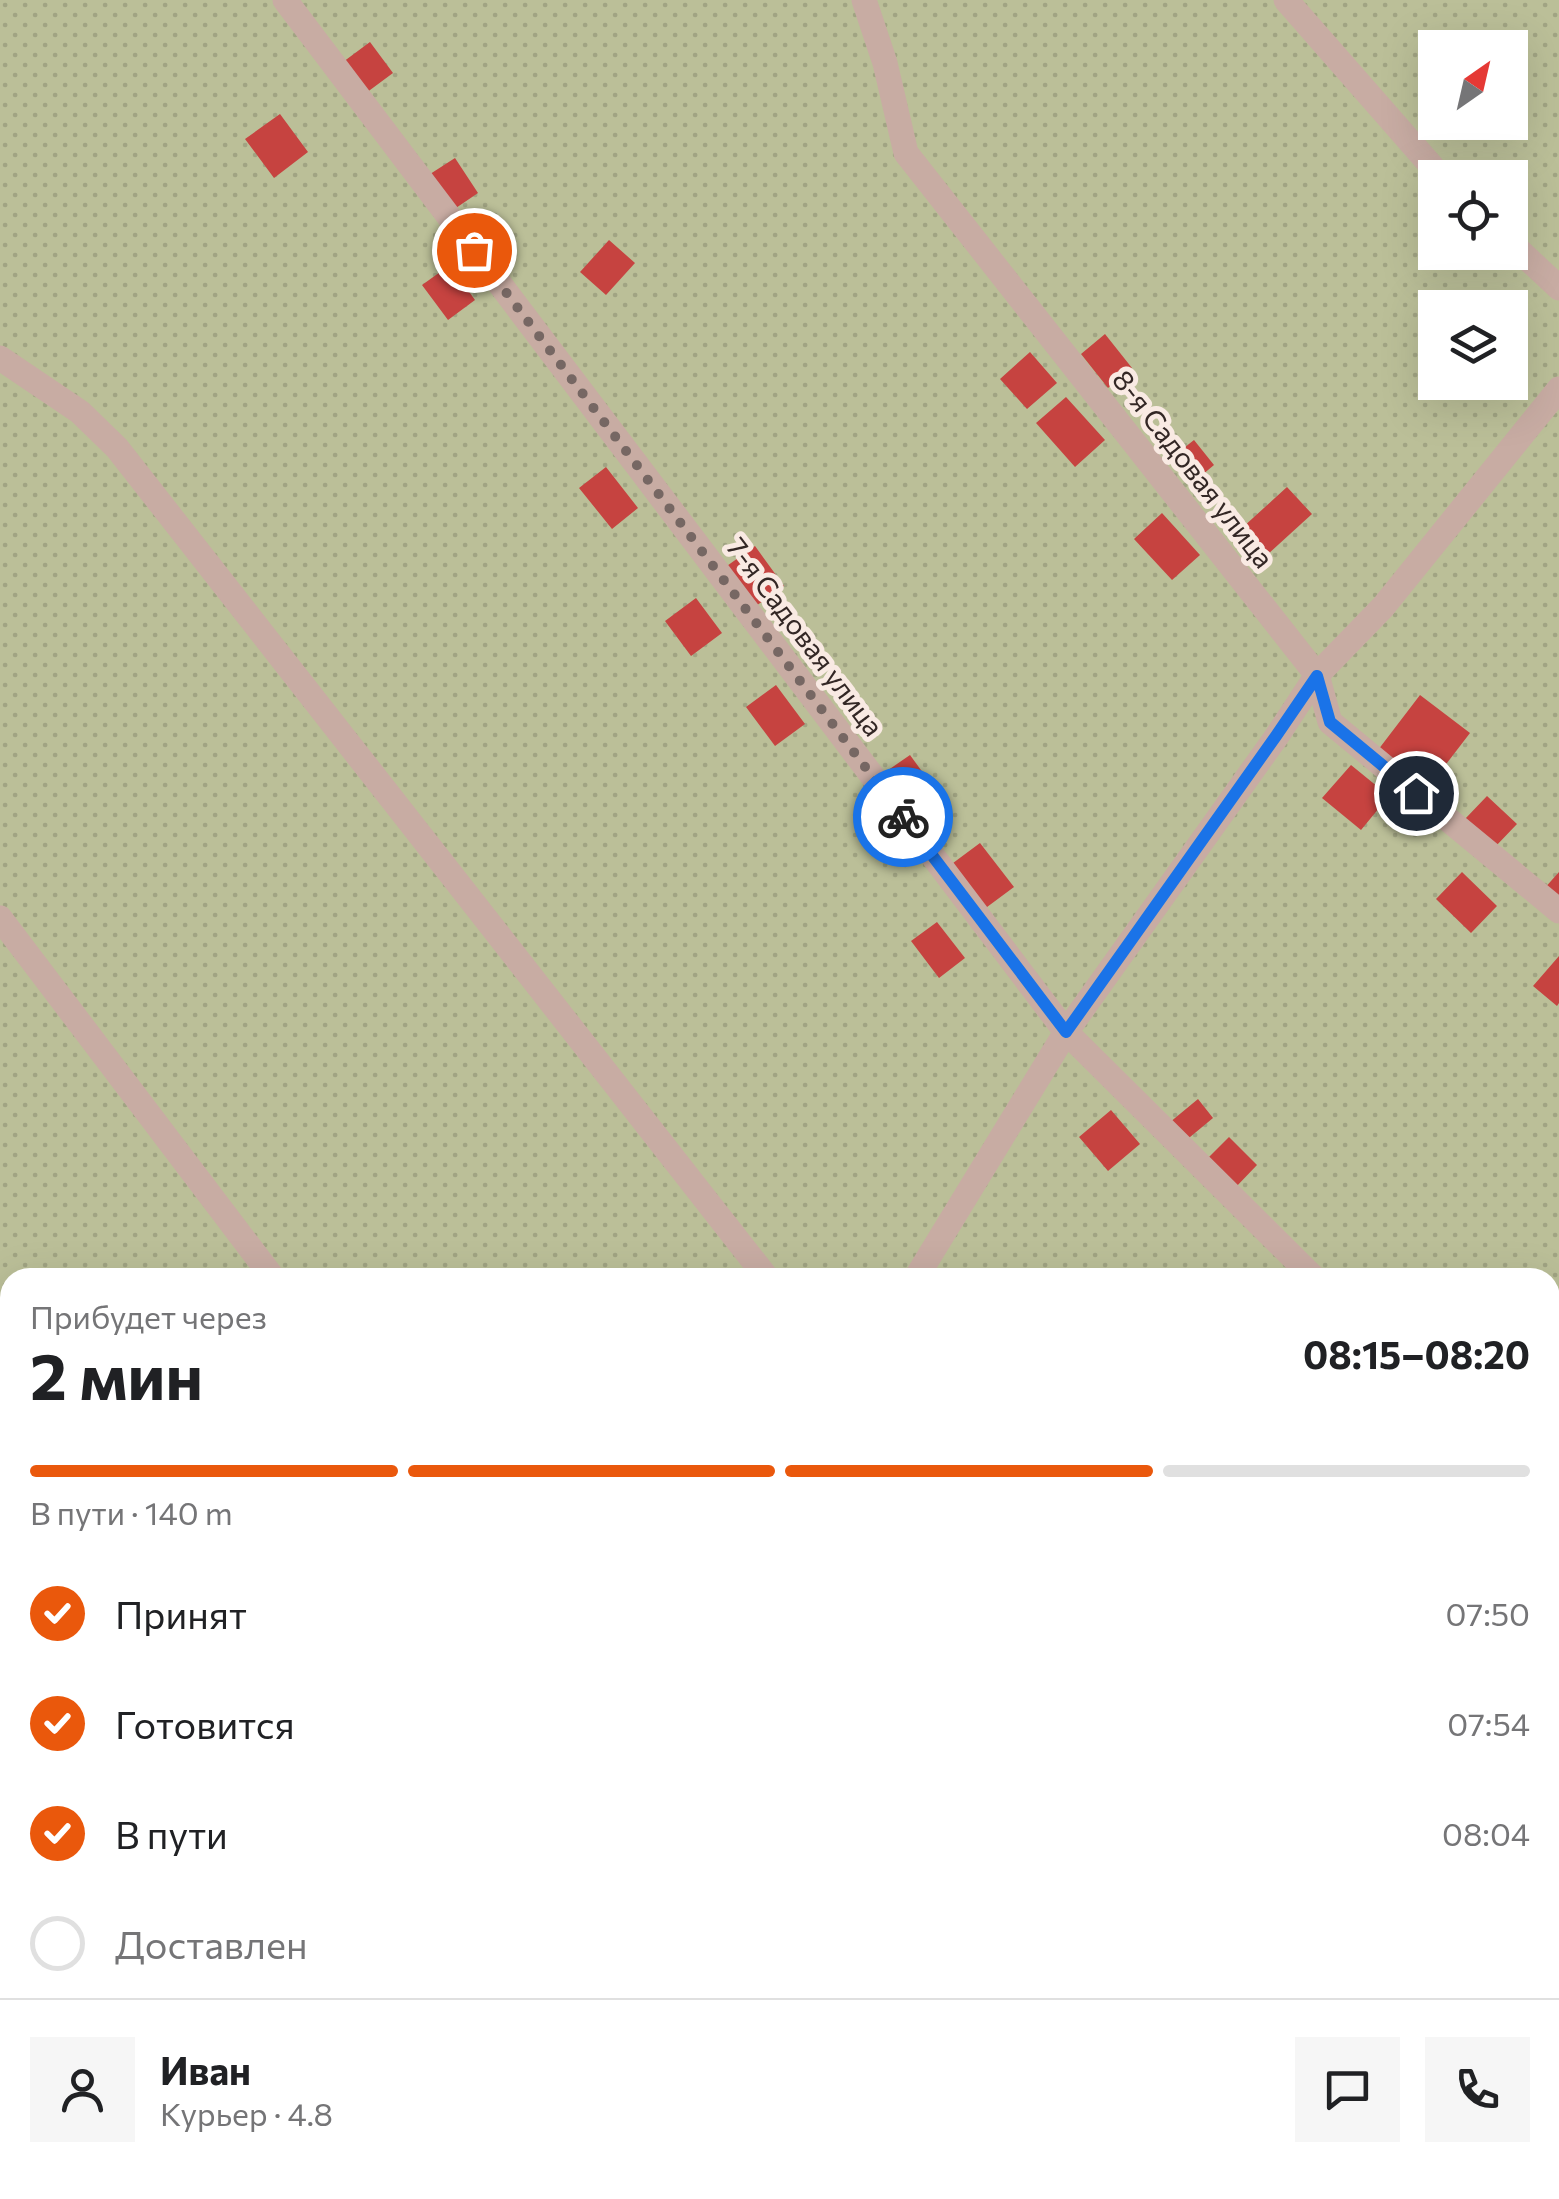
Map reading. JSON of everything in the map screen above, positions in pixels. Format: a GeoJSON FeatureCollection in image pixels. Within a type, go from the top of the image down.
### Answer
{"type":"FeatureCollection","features":[{"type":"Feature","properties":{"kind":"lane","name":"7-я Садовая улица"},"geometry":{"type":"LineString","coordinates":[[285,0],[1066,1032],[1304,1268]]}},
{"type":"Feature","properties":{"kind":"lane","name":"8-я Садовая улица"},"geometry":{"type":"LineString","coordinates":[[864,0],[886,64],[906,153],[1317,676],[1330,722],[1559,911]]}},
{"type":"Feature","properties":{"kind":"lane"},"geometry":{"type":"LineString","coordinates":[[1286,0],[1426,160]]}},
{"type":"Feature","properties":{"kind":"lane"},"geometry":{"type":"LineString","coordinates":[[1528,259],[1559,288]]}},
{"type":"Feature","properties":{"kind":"lane"},"geometry":{"type":"LineString","coordinates":[[0,358],[80,412],[118,448],[758,1268]]}},
{"type":"Feature","properties":{"kind":"lane"},"geometry":{"type":"LineString","coordinates":[[922,1268],[1066,1032],[1317,676],[1383,607],[1559,389]]}},
{"type":"Feature","properties":{"kind":"lane"},"geometry":{"type":"LineString","coordinates":[[0,918],[264,1268]]}},
{"type":"Feature","properties":{"kind":"green space"},"geometry":{"type":"Polygon","coordinates":[[[0,0],[1559,0],[1559,1268],[0,1268],[0,0]]]}},
{"type":"Feature","properties":{"kind":"building"},"geometry":{"type":"Polygon","coordinates":[[[370,42],[393,73],[366,93],[343,62],[370,42]]]}},
{"type":"Feature","properties":{"kind":"building"},"geometry":{"type":"Polygon","coordinates":[[[280,114],[308,152],[274,178],[245,139],[280,114]]]}},
{"type":"Feature","properties":{"kind":"building"},"geometry":{"type":"Polygon","coordinates":[[[455,158],[478,193],[450,212],[427,176],[455,158]]]}},
{"type":"Feature","properties":{"kind":"building"},"geometry":{"type":"Polygon","coordinates":[[[609,240],[635,263],[606,295],[580,272],[609,240]]]}},
{"type":"Feature","properties":{"kind":"building"},"geometry":{"type":"Polygon","coordinates":[[[450,265],[475,300],[448,320],[422,285],[450,265]]]}},
{"type":"Feature","properties":{"kind":"building"},"geometry":{"type":"Polygon","coordinates":[[[1105,334],[1132,368],[1108,388],[1081,354],[1105,334]]]}},
{"type":"Feature","properties":{"kind":"building"},"geometry":{"type":"Polygon","coordinates":[[[1030,352],[1057,383],[1027,409],[1000,379],[1030,352]]]}},
{"type":"Feature","properties":{"kind":"building"},"geometry":{"type":"Polygon","coordinates":[[[1066,397],[1105,440],[1075,467],[1036,423],[1066,397]]]}},
{"type":"Feature","properties":{"kind":"building"},"geometry":{"type":"Polygon","coordinates":[[[1194,440],[1214,465],[1190,485],[1170,459],[1194,440]]]}},
{"type":"Feature","properties":{"kind":"building"},"geometry":{"type":"Polygon","coordinates":[[[606,467],[638,508],[612,529],[579,488],[606,467]]]}},
{"type":"Feature","properties":{"kind":"building"},"geometry":{"type":"Polygon","coordinates":[[[1287,487],[1312,514],[1267,555],[1242,528],[1287,487]]]}},
{"type":"Feature","properties":{"kind":"building"},"geometry":{"type":"Polygon","coordinates":[[[1162,513],[1200,555],[1172,580],[1134,539],[1162,513]]]}},
{"type":"Feature","properties":{"kind":"building"},"geometry":{"type":"Polygon","coordinates":[[[755,546],[784,586],[753,608],[724,568],[755,546]]]}},
{"type":"Feature","properties":{"kind":"building"},"geometry":{"type":"Polygon","coordinates":[[[696,598],[722,633],[691,656],[665,621],[696,598]]]}},
{"type":"Feature","properties":{"kind":"building"},"geometry":{"type":"Polygon","coordinates":[[[776,685],[805,724],[775,746],[746,707],[776,685]]]}},
{"type":"Feature","properties":{"kind":"building"},"geometry":{"type":"Polygon","coordinates":[[[1420,695],[1470,733],[1427,789],[1378,750],[1420,695]]]}},
{"type":"Feature","properties":{"kind":"building"},"geometry":{"type":"Polygon","coordinates":[[[910,755],[937,792],[907,813],[881,775],[910,755]]]}},
{"type":"Feature","properties":{"kind":"building"},"geometry":{"type":"Polygon","coordinates":[[[1351,765],[1389,796],[1361,830],[1322,798],[1351,765]]]}},
{"type":"Feature","properties":{"kind":"building"},"geometry":{"type":"Polygon","coordinates":[[[1487,796],[1517,824],[1495,847],[1465,819],[1487,796]]]}},
{"type":"Feature","properties":{"kind":"building"},"geometry":{"type":"Polygon","coordinates":[[[980,843],[1014,887],[983,910],[949,866],[980,843]]]}},
{"type":"Feature","properties":{"kind":"building"},"geometry":{"type":"Polygon","coordinates":[[[1462,872],[1497,906],[1471,933],[1436,899],[1462,872]]]}},
{"type":"Feature","properties":{"kind":"building"},"geometry":{"type":"Polygon","coordinates":[[[1559,872],[1559,903],[1543,890],[1559,872]]]}},
{"type":"Feature","properties":{"kind":"building"},"geometry":{"type":"Polygon","coordinates":[[[937,922],[965,958],[939,978],[911,941],[937,922]]]}},
{"type":"Feature","properties":{"kind":"building"},"geometry":{"type":"Polygon","coordinates":[[[1559,956],[1559,1003],[1557,1006],[1533,986],[1559,956]]]}},
{"type":"Feature","properties":{"kind":"building"},"geometry":{"type":"Polygon","coordinates":[[[1198,1099],[1213,1118],[1184,1142],[1169,1123],[1198,1099]]]}},
{"type":"Feature","properties":{"kind":"building"},"geometry":{"type":"Polygon","coordinates":[[[1111,1110],[1140,1144],[1108,1171],[1079,1137],[1111,1110]]]}},
{"type":"Feature","properties":{"kind":"building"},"geometry":{"type":"Polygon","coordinates":[[[1229,1137],[1257,1165],[1234,1189],[1205,1161],[1229,1137]]]}},
{"type":"Feature","properties":{"kind":"way so far"},"geometry":{"type":"LineString","coordinates":[[474,250],[903,817]]}},
{"type":"Feature","properties":{"kind":"route"},"geometry":{"type":"LineString","coordinates":[[903,817],[1066,1032],[1317,676],[1330,722],[1416,793]]}}]}
